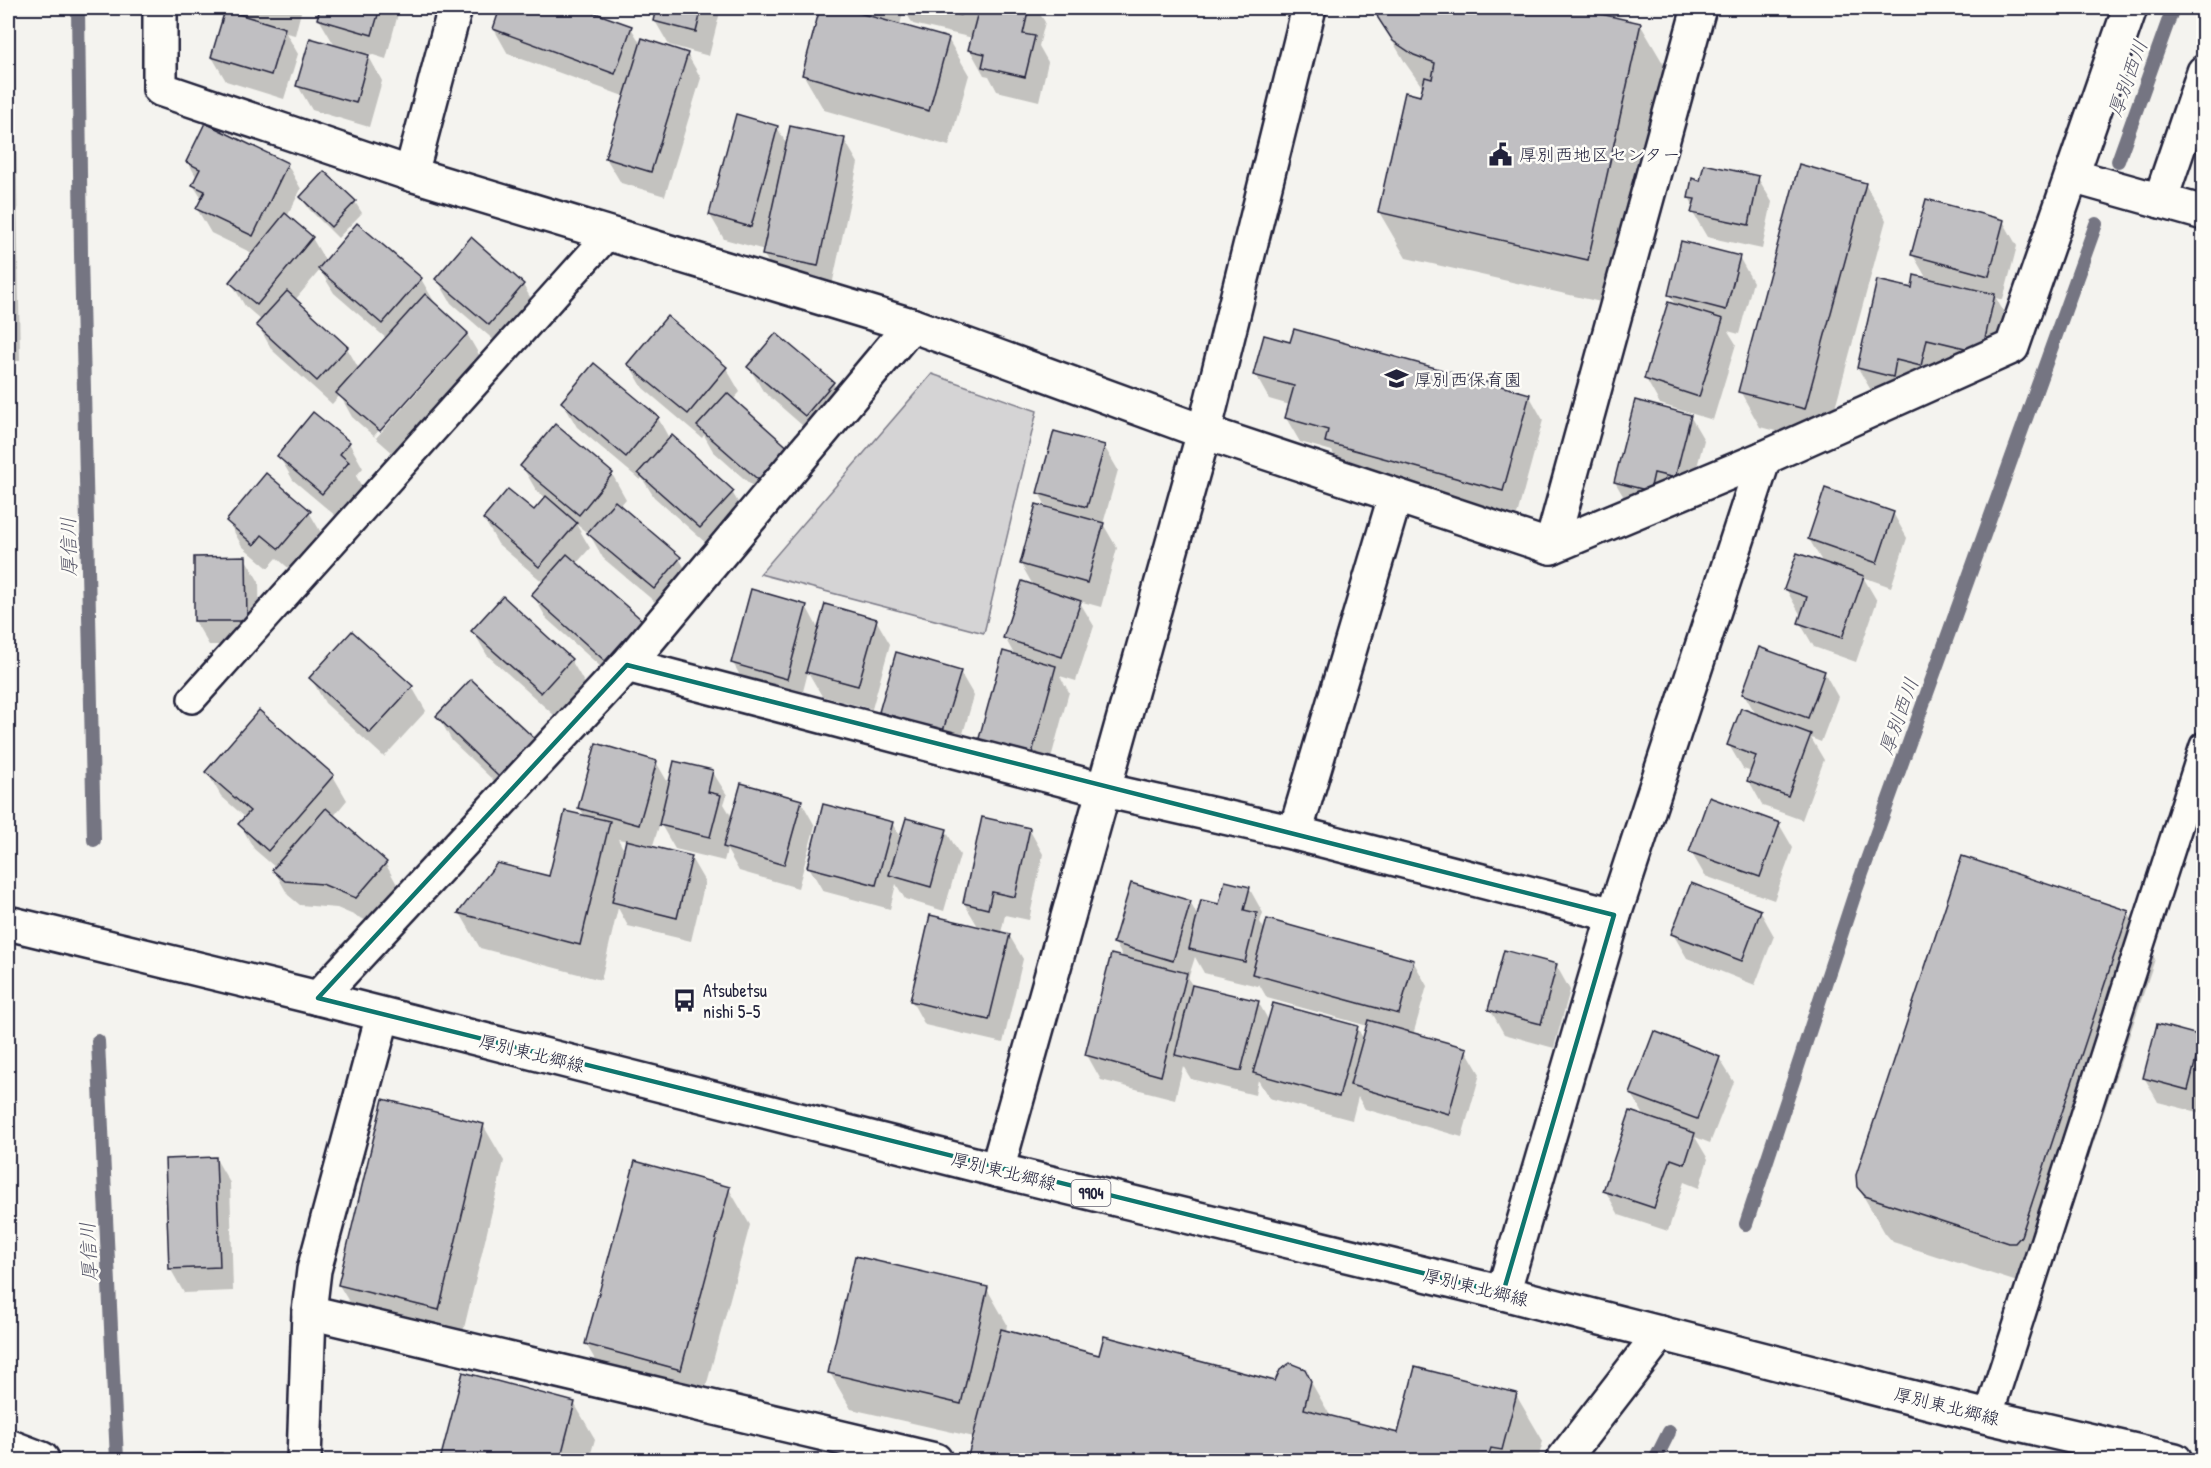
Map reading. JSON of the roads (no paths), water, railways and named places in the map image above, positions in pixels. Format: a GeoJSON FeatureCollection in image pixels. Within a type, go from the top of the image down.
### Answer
{"type":"FeatureCollection","features":[{"type":"Feature","properties":{"kind":"street"},"geometry":{"type":"LineString","coordinates":[[160,8],[160,89],[411,174],[911,325],[1204,432],[1551,548],[1764,458],[2012,347],[2130,8]]}},
{"type":"Feature","properties":{"kind":"street"},"geometry":{"type":"LineString","coordinates":[[411,174],[455,8]]}},
{"type":"Feature","properties":{"kind":"street"},"geometry":{"type":"LineString","coordinates":[[997,1170],[1204,432],[1309,8]]}},
{"type":"Feature","properties":{"kind":"street"},"geometry":{"type":"LineString","coordinates":[[1551,548],[1699,8]]}},
{"type":"Feature","properties":{"kind":"street"},"geometry":{"type":"LineString","coordinates":[[2160,201],[2204,72]]}},
{"type":"Feature","properties":{"kind":"street"},"geometry":{"type":"LineString","coordinates":[[2072,176],[2204,213]]}},
{"type":"Feature","properties":{"kind":"street"},"geometry":{"type":"LineString","coordinates":[[318,998],[627,665],[911,325]]}},
{"type":"Feature","properties":{"kind":"street"},"geometry":{"type":"LineString","coordinates":[[1503,1293],[1614,915],[1764,458]]}},
{"type":"Feature","properties":{"kind":"street"},"geometry":{"type":"LineString","coordinates":[[1295,833],[1395,497]]}},
{"type":"Feature","properties":{"kind":"street"},"geometry":{"type":"LineString","coordinates":[[627,665],[1104,790],[1295,833],[1614,915]]}},
{"type":"Feature","properties":{"kind":"street","name":"厚別東北郷線"},"geometry":{"type":"LineString","coordinates":[[8,923],[318,998],[997,1170],[1503,1293],[1988,1417],[2175,1461]]}},
{"type":"Feature","properties":{"kind":"street"},"geometry":{"type":"LineString","coordinates":[[304,1461],[309,1312],[314,1270],[383,1015]]}},
{"type":"Feature","properties":{"kind":"street"},"geometry":{"type":"LineString","coordinates":[[309,1312],[935,1461]]}},
{"type":"Feature","properties":{"kind":"street"},"geometry":{"type":"LineString","coordinates":[[1563,1461],[1660,1333]]}},
{"type":"Feature","properties":{"kind":"street"},"geometry":{"type":"LineString","coordinates":[[8,1446],[42,1459],[42,1461]]}},
{"type":"Feature","properties":{"kind":"lane"},"geometry":{"type":"LineString","coordinates":[[192,699],[608,235]]}},
{"type":"Feature","properties":{"kind":"lane"},"geometry":{"type":"LineString","coordinates":[[1988,1417],[2204,746]]}},
{"type":"Feature","properties":{"kind":"waterway","name":"厚信川"},"geometry":{"type":"LineString","coordinates":[[78,8],[94,840]]}},
{"type":"Feature","properties":{"kind":"waterway","name":"厚別西川"},"geometry":{"type":"LineString","coordinates":[[2118,161],[2173,8]]}},
{"type":"Feature","properties":{"kind":"waterway","name":"厚別西川"},"geometry":{"type":"LineString","coordinates":[[1746,1224],[1855,893],[2096,224]]}},
{"type":"Feature","properties":{"kind":"waterway","name":"厚信川"},"geometry":{"type":"LineString","coordinates":[[98,1041],[117,1460]]}},
{"type":"Feature","properties":{"kind":"waterway","name":"厚別西川"},"geometry":{"type":"LineString","coordinates":[[1655,1460],[1669,1432]]}},
{"type":"Feature","properties":{"kind":"place","name":"厚別西地区センター"},"geometry":{"type":"Point","coordinates":[1501,154]}},
{"type":"Feature","properties":{"kind":"place","name":"厚別西保育園"},"geometry":{"type":"Point","coordinates":[1396,379]}},
{"type":"Feature","properties":{"kind":"place","name":"Atsubetsu nishi 5-5"},"geometry":{"type":"Point","coordinates":[685,1000]}}]}
